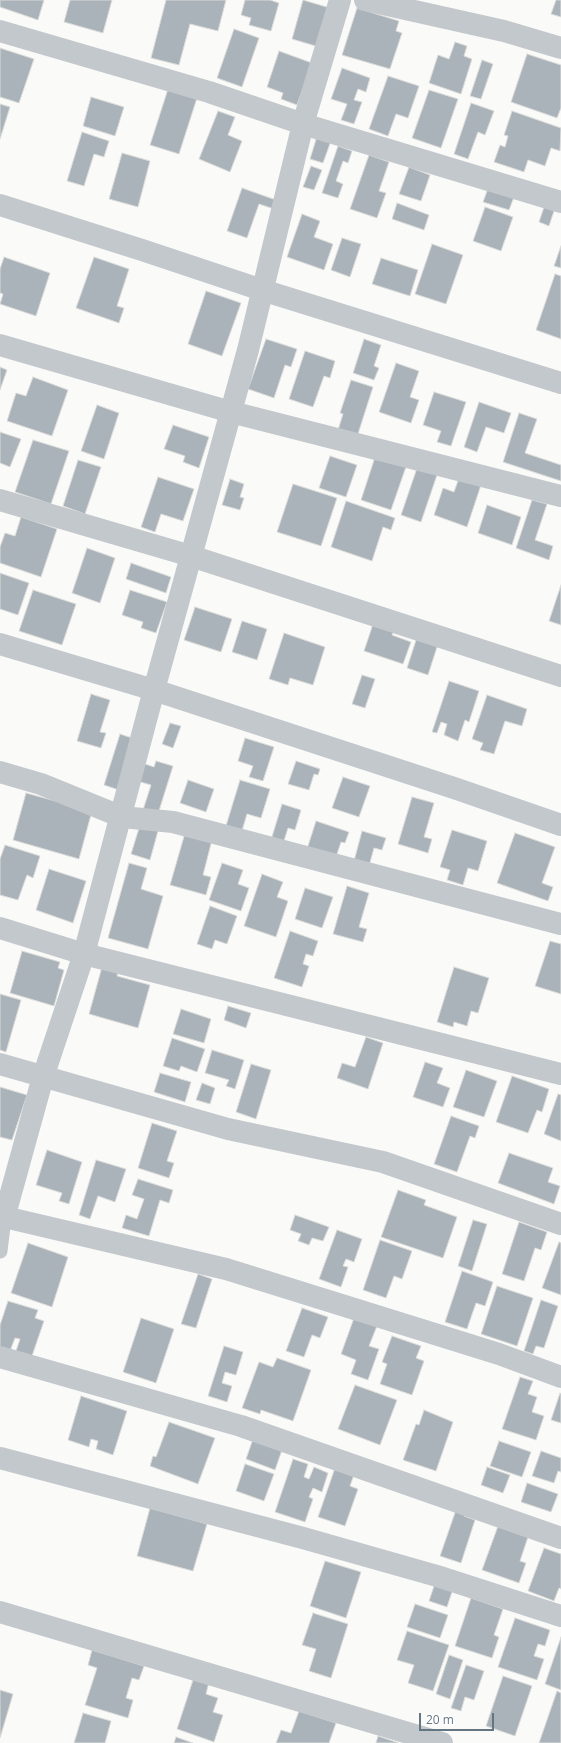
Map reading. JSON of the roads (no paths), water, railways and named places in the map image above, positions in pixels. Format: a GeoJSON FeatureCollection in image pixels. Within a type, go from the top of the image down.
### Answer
{"type":"FeatureCollection","features":[{"type":"Feature","properties":{"kind":"street"},"geometry":{"type":"LineString","coordinates":[[340,0],[303,124],[231,412],[154,690],[122,817],[84,954],[44,1077],[2,1217],[226,1269],[499,1354],[561,1377]]}},
{"type":"Feature","properties":{"kind":"street"},"geometry":{"type":"LineString","coordinates":[[365,0],[504,31],[561,48]]}},
{"type":"Feature","properties":{"kind":"street"},"geometry":{"type":"LineString","coordinates":[[0,30],[209,92],[303,124],[561,202]]}},
{"type":"Feature","properties":{"kind":"street"},"geometry":{"type":"LineString","coordinates":[[0,205],[262,290],[561,383]]}},
{"type":"Feature","properties":{"kind":"street"},"geometry":{"type":"LineString","coordinates":[[0,345],[231,412],[561,496]]}},
{"type":"Feature","properties":{"kind":"street"},"geometry":{"type":"LineString","coordinates":[[0,500],[191,556],[561,676]]}},
{"type":"Feature","properties":{"kind":"street"},"geometry":{"type":"LineString","coordinates":[[0,644],[154,690],[446,785],[561,825]]}},
{"type":"Feature","properties":{"kind":"street"},"geometry":{"type":"LineString","coordinates":[[0,772],[41,784],[122,817],[173,822],[561,924]]}},
{"type":"Feature","properties":{"kind":"street"},"geometry":{"type":"LineString","coordinates":[[0,928],[84,954],[561,1074]]}},
{"type":"Feature","properties":{"kind":"street"},"geometry":{"type":"LineString","coordinates":[[0,1064],[228,1129],[383,1162],[561,1224]]}},
{"type":"Feature","properties":{"kind":"street"},"geometry":{"type":"LineString","coordinates":[[0,1357],[241,1426],[561,1538]]}},
{"type":"Feature","properties":{"kind":"street"},"geometry":{"type":"LineString","coordinates":[[0,1458],[303,1538],[437,1576],[561,1616]]}},
{"type":"Feature","properties":{"kind":"street"},"geometry":{"type":"LineString","coordinates":[[0,1612],[442,1743]]}},
{"type":"Feature","properties":{"kind":"lane"},"geometry":{"type":"LineString","coordinates":[[0,1251],[2,1217]]}}]}
